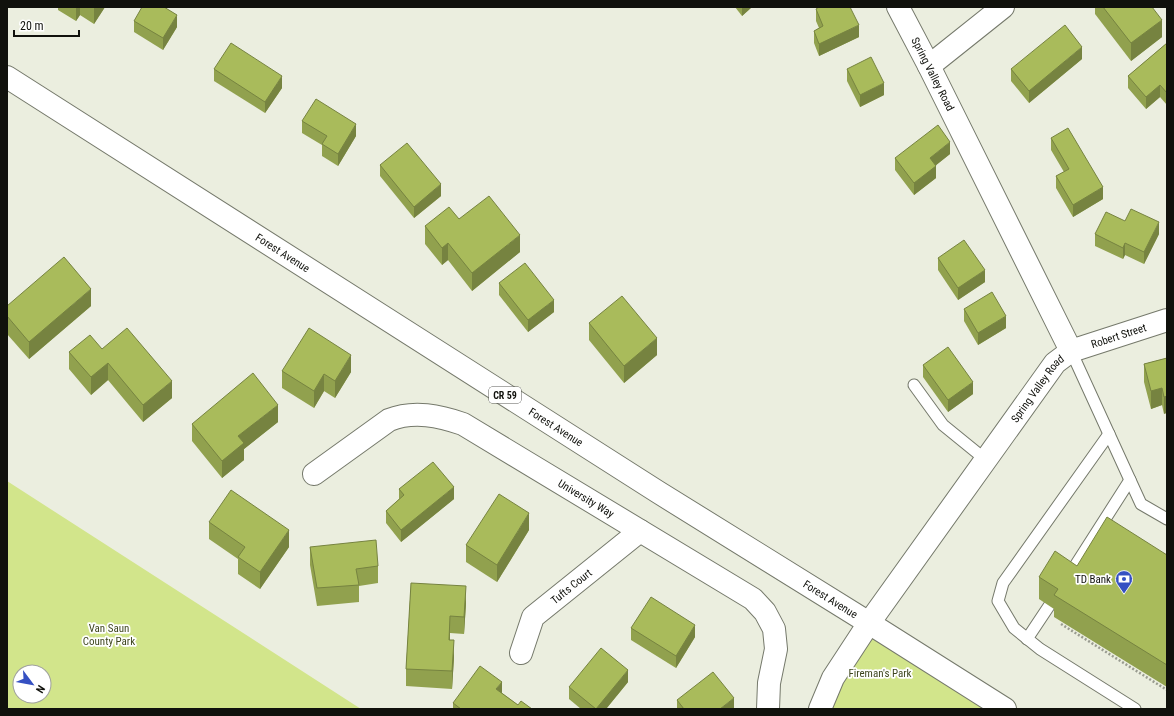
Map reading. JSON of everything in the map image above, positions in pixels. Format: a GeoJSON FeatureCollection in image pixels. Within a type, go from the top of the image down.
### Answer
{"type":"FeatureCollection","features":[{"type":"Feature","properties":{"kind":"street","name":"Spring Valley Road"},"geometry":{"type":"LineString","coordinates":[[820,709],[833,678],[869,622],[1055,363],[1071,351],[898,7]]}},
{"type":"Feature","properties":{"kind":"street"},"geometry":{"type":"LineString","coordinates":[[929,66],[1003,7]]}},
{"type":"Feature","properties":{"kind":"street","name":"Forest Avenue"},"geometry":{"type":"LineString","coordinates":[[7,77],[658,492],[869,622],[1005,709]]}},
{"type":"Feature","properties":{"kind":"street","name":"Robert Street"},"geometry":{"type":"LineString","coordinates":[[1071,351],[1167,320]]}},
{"type":"Feature","properties":{"kind":"street","name":"University Way"},"geometry":{"type":"LineString","coordinates":[[314,474],[389,420],[396,417],[417,414],[442,417],[464,424],[753,599],[765,612],[774,629],[776,649],[770,683],[768,709]]}},
{"type":"Feature","properties":{"kind":"street","name":"Tufts Court"},"geometry":{"type":"LineString","coordinates":[[521,653],[533,617],[640,531]]}},
{"type":"Feature","properties":{"kind":"lane"},"geometry":{"type":"LineString","coordinates":[[1071,351],[1141,504],[1167,519]]}},
{"type":"Feature","properties":{"kind":"lane"},"geometry":{"type":"LineString","coordinates":[[914,385],[943,425],[986,460]]}},
{"type":"Feature","properties":{"kind":"lane"},"geometry":{"type":"LineString","coordinates":[[1109,434],[1003,583],[998,601],[1014,628],[1027,639],[1040,649],[1135,709]]}},
{"type":"Feature","properties":{"kind":"lane"},"geometry":{"type":"LineString","coordinates":[[1066,580],[1130,480]]}},
{"type":"Feature","properties":{"kind":"lane"},"geometry":{"type":"LineString","coordinates":[[1027,639],[1049,606]]}},
{"type":"Feature","properties":{"kind":"path"},"geometry":{"type":"LineString","coordinates":[[1061,624],[1167,690]]}},
{"type":"Feature","properties":{"kind":"green space","name":"Van Saun County Park"},"geometry":{"type":"Polygon","coordinates":[[[7,481],[361,709],[7,709],[7,481]]]}},
{"type":"Feature","properties":{"kind":"green space","name":"Fireman's Park"},"geometry":{"type":"Polygon","coordinates":[[[869,623],[1005,709],[820,709],[869,623]]]}},
{"type":"Feature","properties":{"kind":"building"},"geometry":{"type":"Polygon","coordinates":[[[142,7],[164,7],[177,15],[163,38],[134,21],[142,7]]]}},
{"type":"Feature","properties":{"kind":"building"},"geometry":{"type":"Polygon","coordinates":[[[819,7],[850,7],[859,25],[819,44],[814,31],[823,26],[816,9],[819,7]]]}},
{"type":"Feature","properties":{"kind":"building"},"geometry":{"type":"Polygon","coordinates":[[[1103,7],[1152,7],[1162,20],[1131,43],[1103,7]]]}},
{"type":"Feature","properties":{"kind":"building"},"geometry":{"type":"Polygon","coordinates":[[[1065,25],[1082,47],[1029,91],[1011,69],[1065,25]]]}},
{"type":"Feature","properties":{"kind":"building"},"geometry":{"type":"Polygon","coordinates":[[[231,43],[282,76],[265,102],[214,69],[231,43]]]}},
{"type":"Feature","properties":{"kind":"building"},"geometry":{"type":"Polygon","coordinates":[[[1167,43],[1167,93],[1160,85],[1146,97],[1128,76],[1167,43]]]}},
{"type":"Feature","properties":{"kind":"building"},"geometry":{"type":"Polygon","coordinates":[[[871,57],[884,83],[860,95],[847,69],[871,57]]]}},
{"type":"Feature","properties":{"kind":"building"},"geometry":{"type":"Polygon","coordinates":[[[316,99],[356,124],[338,154],[322,144],[327,136],[302,121],[316,99]]]}},
{"type":"Feature","properties":{"kind":"building"},"geometry":{"type":"Polygon","coordinates":[[[938,125],[950,142],[930,158],[936,166],[914,183],[895,158],[938,125]]]}},
{"type":"Feature","properties":{"kind":"building"},"geometry":{"type":"Polygon","coordinates":[[[1068,128],[1103,187],[1073,205],[1056,176],[1069,169],[1051,138],[1068,128]]]}},
{"type":"Feature","properties":{"kind":"building"},"geometry":{"type":"Polygon","coordinates":[[[407,143],[441,184],[414,207],[380,165],[407,143]]]}},
{"type":"Feature","properties":{"kind":"building"},"geometry":{"type":"Polygon","coordinates":[[[489,196],[520,235],[472,273],[448,243],[442,248],[425,226],[449,207],[459,219],[489,196]]]}},
{"type":"Feature","properties":{"kind":"building"},"geometry":{"type":"Polygon","coordinates":[[[1131,209],[1159,222],[1144,252],[1125,243],[1123,248],[1095,234],[1106,212],[1125,221],[1131,209]]]}},
{"type":"Feature","properties":{"kind":"building"},"geometry":{"type":"Polygon","coordinates":[[[964,240],[985,270],[958,288],[938,258],[964,240]]]}},
{"type":"Feature","properties":{"kind":"building"},"geometry":{"type":"Polygon","coordinates":[[[64,257],[91,289],[29,342],[7,316],[7,306],[64,257]]]}},
{"type":"Feature","properties":{"kind":"building"},"geometry":{"type":"Polygon","coordinates":[[[525,263],[554,300],[528,320],[499,283],[525,263]]]}},
{"type":"Feature","properties":{"kind":"building"},"geometry":{"type":"Polygon","coordinates":[[[992,292],[1006,316],[978,333],[964,309],[992,292]]]}},
{"type":"Feature","properties":{"kind":"building"},"geometry":{"type":"Polygon","coordinates":[[[622,296],[657,338],[624,366],[589,323],[622,296]]]}},
{"type":"Feature","properties":{"kind":"building"},"geometry":{"type":"Polygon","coordinates":[[[127,328],[172,381],[143,405],[108,363],[91,377],[69,352],[90,335],[102,349],[127,328]]]}},
{"type":"Feature","properties":{"kind":"building"},"geometry":{"type":"Polygon","coordinates":[[[309,328],[351,355],[335,381],[324,374],[314,391],[282,371],[309,328]]]}},
{"type":"Feature","properties":{"kind":"building"},"geometry":{"type":"Polygon","coordinates":[[[948,347],[973,382],[948,400],[923,365],[948,347]]]}},
{"type":"Feature","properties":{"kind":"building"},"geometry":{"type":"Polygon","coordinates":[[[1167,358],[1167,396],[1164,397],[1162,388],[1151,391],[1144,364],[1167,358]]]}},
{"type":"Feature","properties":{"kind":"building"},"geometry":{"type":"Polygon","coordinates":[[[253,373],[278,405],[238,436],[244,443],[222,461],[192,424],[253,373]]]}},
{"type":"Feature","properties":{"kind":"building"},"geometry":{"type":"Polygon","coordinates":[[[433,462],[454,487],[401,530],[386,511],[404,495],[399,489],[433,462]]]}},
{"type":"Feature","properties":{"kind":"building"},"geometry":{"type":"Polygon","coordinates":[[[231,490],[289,530],[260,572],[238,557],[245,547],[209,522],[231,490]]]}},
{"type":"Feature","properties":{"kind":"building"},"geometry":{"type":"Polygon","coordinates":[[[499,494],[529,513],[497,565],[466,545],[499,494]]]}},
{"type":"Feature","properties":{"kind":"building"},"geometry":{"type":"Polygon","coordinates":[[[1107,517],[1167,555],[1167,665],[1054,595],[1058,589],[1039,577],[1055,551],[1077,566],[1107,517]]]}},
{"type":"Feature","properties":{"kind":"building"},"geometry":{"type":"Polygon","coordinates":[[[376,540],[378,566],[356,569],[359,585],[317,588],[310,547],[376,540]]]}},
{"type":"Feature","properties":{"kind":"building"},"geometry":{"type":"Polygon","coordinates":[[[411,583],[466,586],[464,617],[450,616],[449,640],[454,640],[452,671],[406,669],[411,583]]]}},
{"type":"Feature","properties":{"kind":"building"},"geometry":{"type":"Polygon","coordinates":[[[651,597],[695,625],[676,656],[631,628],[651,597]]]}},
{"type":"Feature","properties":{"kind":"building"},"geometry":{"type":"Polygon","coordinates":[[[601,648],[628,670],[596,709],[569,687],[601,648]]]}},
{"type":"Feature","properties":{"kind":"building"},"geometry":{"type":"Polygon","coordinates":[[[480,666],[502,682],[496,689],[518,705],[521,701],[532,709],[461,709],[453,703],[480,666]]]}},
{"type":"Feature","properties":{"kind":"building"},"geometry":{"type":"Polygon","coordinates":[[[713,672],[734,698],[720,709],[684,709],[677,700],[713,672]]]}},
{"type":"Feature","properties":{"kind":"place","name":"TD Bank"},"geometry":{"type":"Point","coordinates":[1124,594]}}]}
